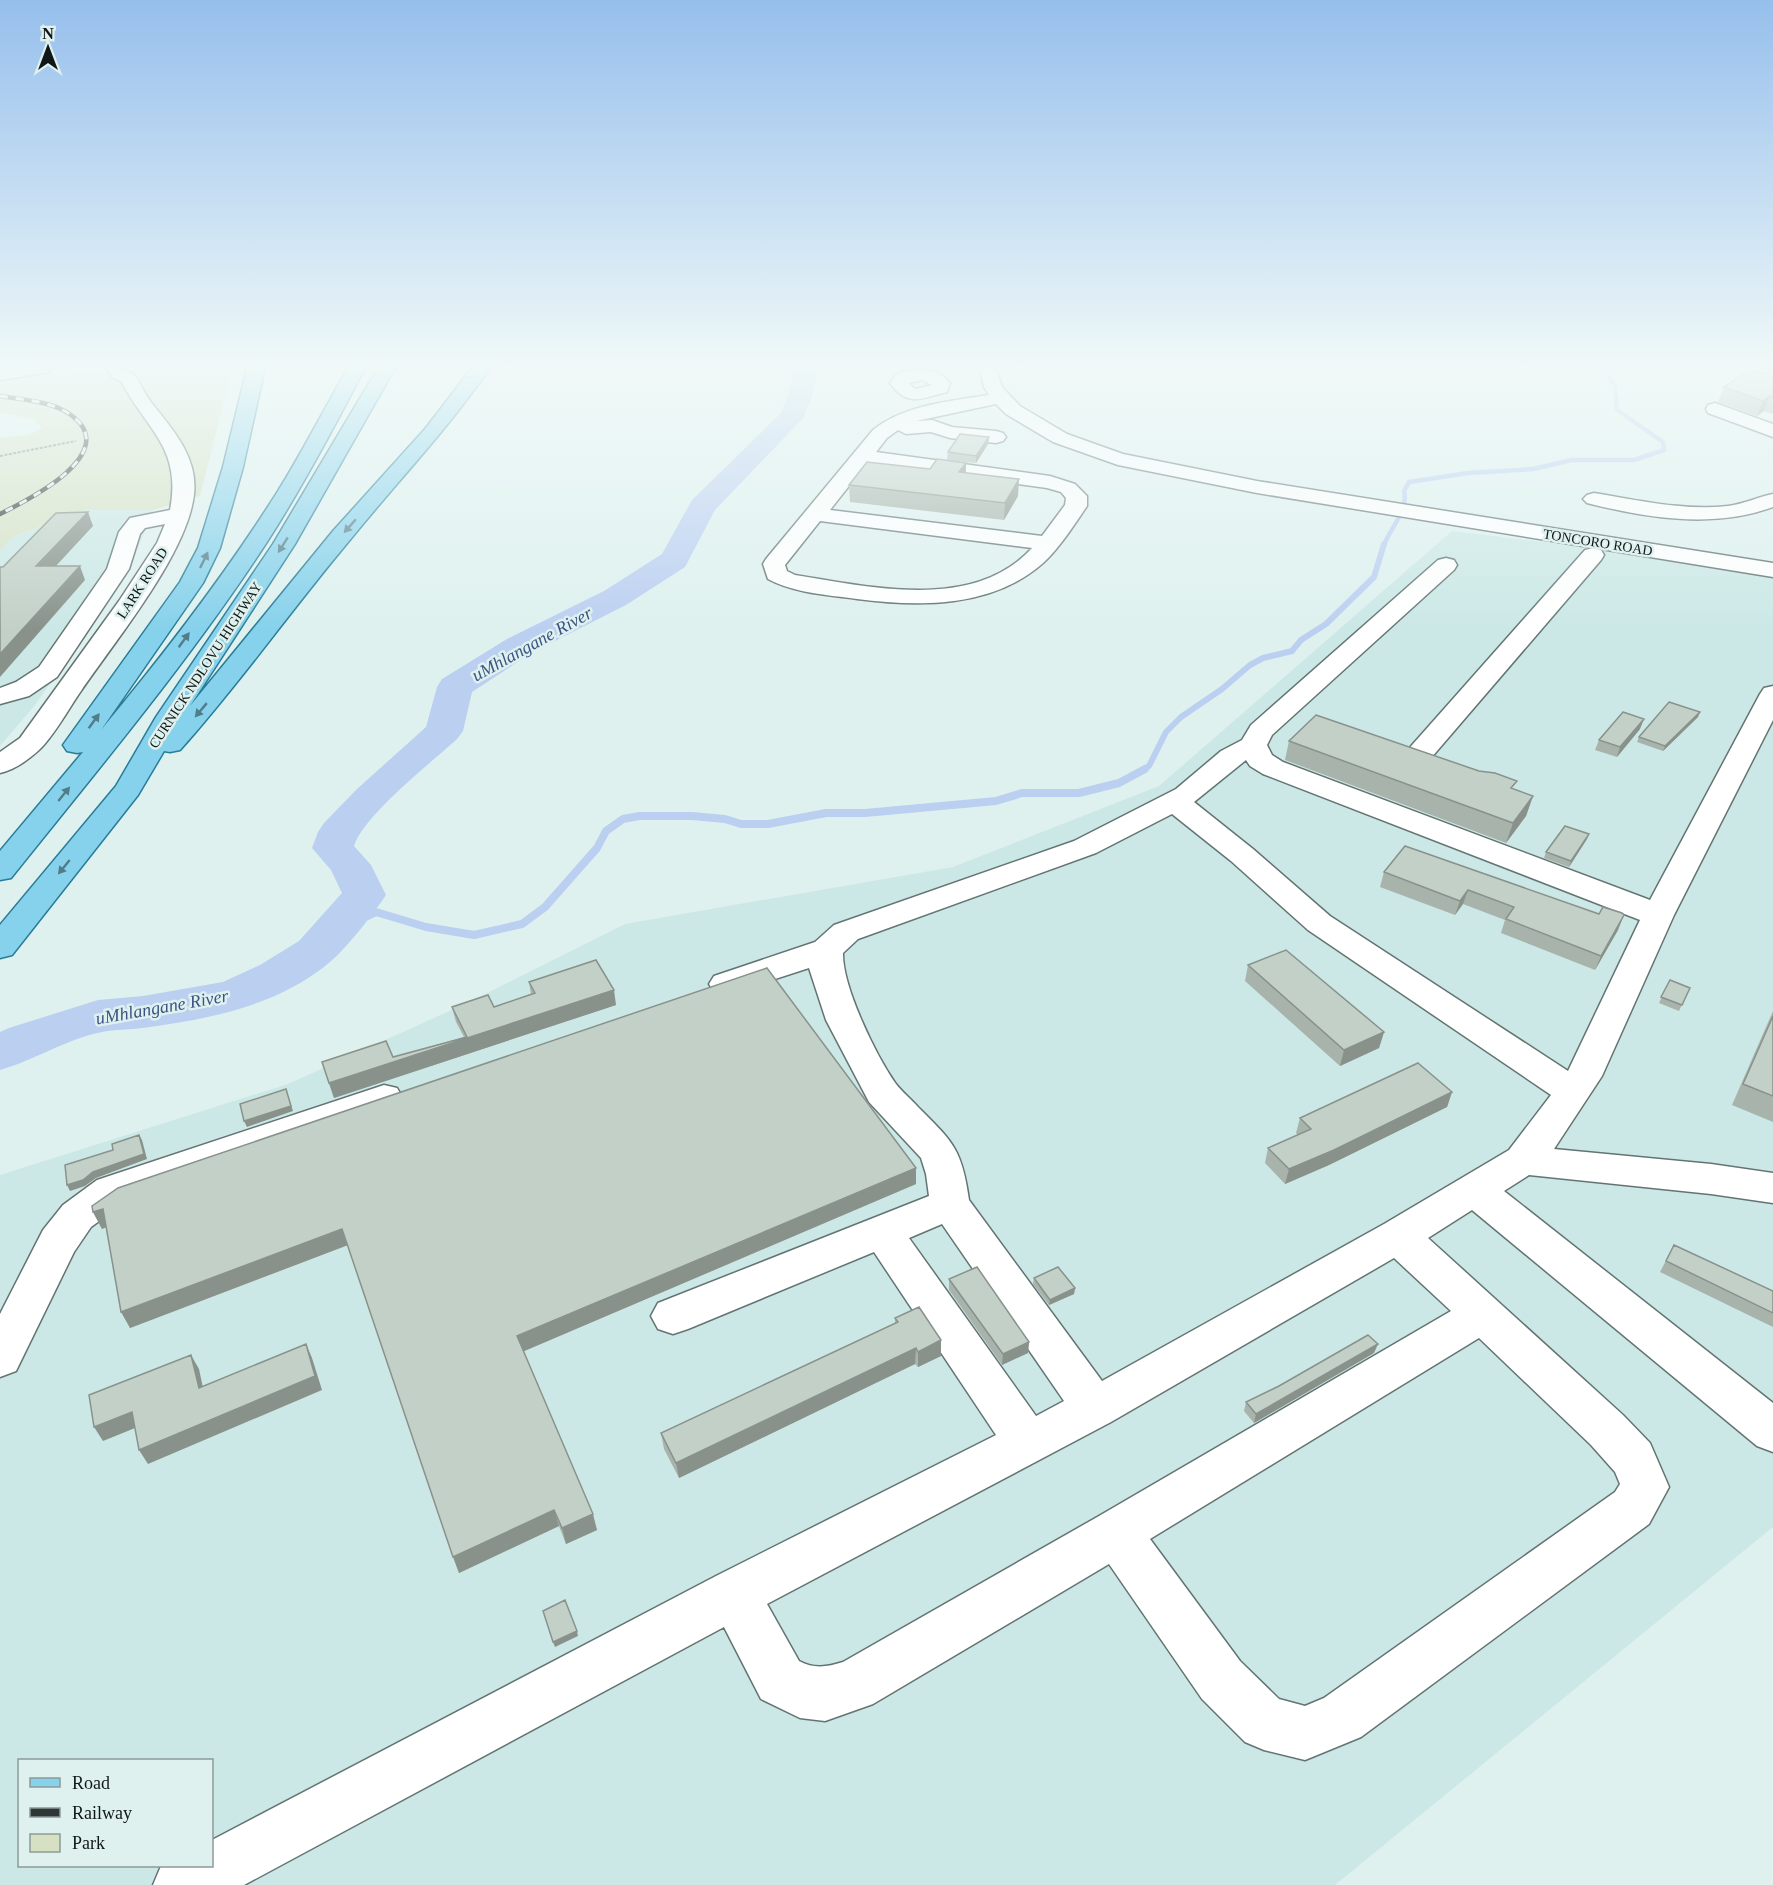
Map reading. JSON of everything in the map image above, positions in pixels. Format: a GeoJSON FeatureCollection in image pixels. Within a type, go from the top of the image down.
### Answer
{"type":"FeatureCollection","features":[{"type":"Feature","properties":{"kind":"main road"},"geometry":{"type":"LineString","coordinates":[[0,855],[191,583],[201,565],[221,512],[234,456]]}},
{"type":"Feature","properties":{"kind":"main road","name":"CURNICK NDLOVU HIGHWAY"},"geometry":{"type":"LineString","coordinates":[[0,872],[130,713],[228,579],[287,491],[307,456]]}},
{"type":"Feature","properties":{"kind":"main road","name":"CURNICK NDLOVU HIGHWAY"},"geometry":{"type":"LineString","coordinates":[[0,947],[128,789],[169,717],[284,544],[335,456]]}},
{"type":"Feature","properties":{"kind":"main road"},"geometry":{"type":"LineString","coordinates":[[128,789],[197,715],[410,456]]}},
{"type":"Feature","properties":{"kind":"street","name":"LARK ROAD"},"geometry":{"type":"LineString","coordinates":[[0,765],[30,744],[130,603],[168,543],[180,515],[184,492],[183,470],[179,456]]}},
{"type":"Feature","properties":{"kind":"street"},"geometry":{"type":"LineString","coordinates":[[861,456],[1050,482],[1068,488],[1077,496],[1076,506],[1034,560],[998,581],[949,596],[908,598],[789,581],[776,574],[774,564],[861,456]]}},
{"type":"Feature","properties":{"kind":"street","name":"TONCORO ROAD"},"geometry":{"type":"LineString","coordinates":[[1110,456],[1246,485],[1773,570]]}},
{"type":"Feature","properties":{"kind":"street"},"geometry":{"type":"LineString","coordinates":[[1594,500],[1704,514],[1728,512],[1773,500]]}},
{"type":"Feature","properties":{"kind":"street"},"geometry":{"type":"LineString","coordinates":[[814,514],[1046,543]]}},
{"type":"Feature","properties":{"kind":"street"},"geometry":{"type":"LineString","coordinates":[[0,696],[12,694],[32,685],[48,672],[118,569],[129,532],[138,523],[180,515]]}},
{"type":"Feature","properties":{"kind":"street"},"geometry":{"type":"LineString","coordinates":[[1444,769],[1404,755],[1593,555]]}},
{"type":"Feature","properties":{"kind":"street"},"geometry":{"type":"LineString","coordinates":[[693,995],[827,950],[846,932],[1085,847],[1186,795],[1231,757],[1252,745],[1261,731],[1281,712],[1446,565]]}},
{"type":"Feature","properties":{"kind":"street"},"geometry":{"type":"LineString","coordinates":[[182,1885],[206,1875],[734,1594],[1095,1408],[1398,1236],[1523,1160],[1542,1137],[1584,1076],[1658,915],[1773,694]]}},
{"type":"Feature","properties":{"kind":"street"},"geometry":{"type":"LineString","coordinates":[[1281,712],[1315,724]]}},
{"type":"Feature","properties":{"kind":"street"},"geometry":{"type":"LineString","coordinates":[[1252,745],[1260,760],[1273,768],[1658,915]]}},
{"type":"Feature","properties":{"kind":"street"},"geometry":{"type":"LineString","coordinates":[[1174,801],[1242,855],[1319,923],[1572,1091]]}},
{"type":"Feature","properties":{"kind":"street"},"geometry":{"type":"LineString","coordinates":[[827,950],[826,969],[844,1020],[882,1092],[938,1151],[946,1174],[950,1204],[1095,1408]]}},
{"type":"Feature","properties":{"kind":"street"},"geometry":{"type":"LineString","coordinates":[[0,1358],[58,1242],[77,1216],[111,1191],[412,1088]]}},
{"type":"Feature","properties":{"kind":"street"},"geometry":{"type":"LineString","coordinates":[[1523,1160],[1724,1179],[1773,1188]]}},
{"type":"Feature","properties":{"kind":"street"},"geometry":{"type":"LineString","coordinates":[[1475,1190],[1773,1431]]}},
{"type":"Feature","properties":{"kind":"street"},"geometry":{"type":"LineString","coordinates":[[673,1316],[950,1204]]}},
{"type":"Feature","properties":{"kind":"street"},"geometry":{"type":"LineString","coordinates":[[882,1232],[1028,1443]]}},
{"type":"Feature","properties":{"kind":"street"},"geometry":{"type":"LineString","coordinates":[[1116,1533],[1221,1680],[1264,1723],[1305,1733],[1342,1718],[1632,1508],[1645,1487],[1633,1458],[1607,1430],[1398,1236]]}},
{"type":"Feature","properties":{"kind":"street"},"geometry":{"type":"LineString","coordinates":[[734,1594],[780,1680],[800,1691],[825,1694],[854,1685],[1116,1533],[1483,1314]]}},
{"type":"Feature","properties":{"kind":"shaded area"},"geometry":{"type":"Polygon","coordinates":[[[86,510],[153,510],[130,569],[35,705],[0,746],[0,550],[14,536],[86,510]]]}},
{"type":"Feature","properties":{"kind":"shaded area"},"geometry":{"type":"Polygon","coordinates":[[[1452,531],[1608,550],[1773,577],[1773,1527],[1335,1885],[0,1885],[0,1175],[288,1084],[467,1003],[625,924],[953,867],[1159,786],[1452,531]]]}},
{"type":"Feature","properties":{"kind":"green space"},"geometry":{"type":"Polygon","coordinates":[[[0,456],[210,456],[200,496],[153,510],[86,510],[14,536],[0,550],[0,456]]]}},
{"type":"Feature","properties":{"kind":"building"},"geometry":{"type":"Polygon","coordinates":[[[937,459],[966,463],[959,472],[1019,479],[1005,503],[849,485],[867,462],[930,469],[937,459]]]}},
{"type":"Feature","properties":{"kind":"building"},"geometry":{"type":"Polygon","coordinates":[[[88,512],[36,566],[80,566],[0,654],[0,567],[3,567],[56,513],[88,512]]]}},
{"type":"Feature","properties":{"kind":"building"},"geometry":{"type":"Polygon","coordinates":[[[1669,702],[1700,712],[1665,746],[1639,737],[1669,702]]]}},
{"type":"Feature","properties":{"kind":"building"},"geometry":{"type":"Polygon","coordinates":[[[1623,712],[1644,719],[1620,747],[1599,740],[1623,712]]]}},
{"type":"Feature","properties":{"kind":"building"},"geometry":{"type":"Polygon","coordinates":[[[1316,715],[1479,771],[1495,773],[1517,781],[1511,788],[1533,796],[1513,823],[1289,741],[1316,715]]]}},
{"type":"Feature","properties":{"kind":"building"},"geometry":{"type":"Polygon","coordinates":[[[1565,826],[1589,834],[1571,861],[1546,852],[1565,826]]]}},
{"type":"Feature","properties":{"kind":"building"},"geometry":{"type":"Polygon","coordinates":[[[1405,846],[1599,914],[1603,907],[1624,915],[1601,956],[1506,919],[1514,907],[1468,890],[1460,901],[1384,872],[1405,846]]]}},
{"type":"Feature","properties":{"kind":"building"},"geometry":{"type":"Polygon","coordinates":[[[1286,950],[1384,1032],[1344,1050],[1248,965],[1286,950]]]}},
{"type":"Feature","properties":{"kind":"building"},"geometry":{"type":"Polygon","coordinates":[[[596,960],[614,990],[329,1083],[322,1062],[386,1041],[393,1057],[467,1037],[452,1007],[488,995],[494,1007],[535,993],[529,982],[596,960]]]}},
{"type":"Feature","properties":{"kind":"building"},"geometry":{"type":"Polygon","coordinates":[[[767,968],[916,1168],[517,1336],[593,1514],[562,1528],[554,1510],[453,1557],[342,1229],[121,1312],[103,1209],[93,1212],[92,1206],[118,1188],[767,968]]]}},
{"type":"Feature","properties":{"kind":"building"},"geometry":{"type":"Polygon","coordinates":[[[1670,980],[1690,988],[1682,1005],[1661,997],[1670,980]]]}},
{"type":"Feature","properties":{"kind":"building"},"geometry":{"type":"Polygon","coordinates":[[[1773,1016],[1773,1096],[1743,1084],[1773,1016]]]}},
{"type":"Feature","properties":{"kind":"building"},"geometry":{"type":"Polygon","coordinates":[[[1418,1063],[1452,1092],[1334,1150],[1289,1169],[1268,1148],[1311,1129],[1300,1118],[1418,1063]]]}},
{"type":"Feature","properties":{"kind":"building"},"geometry":{"type":"Polygon","coordinates":[[[286,1089],[291,1106],[244,1121],[240,1104],[286,1089]]]}},
{"type":"Feature","properties":{"kind":"building"},"geometry":{"type":"Polygon","coordinates":[[[139,1135],[144,1154],[93,1172],[83,1180],[67,1185],[65,1165],[113,1150],[112,1144],[139,1135]]]}},
{"type":"Feature","properties":{"kind":"building"},"geometry":{"type":"Polygon","coordinates":[[[1674,1245],[1773,1291],[1773,1313],[1666,1261],[1674,1245]]]}},
{"type":"Feature","properties":{"kind":"building"},"geometry":{"type":"Polygon","coordinates":[[[977,1267],[1029,1342],[1003,1354],[949,1279],[977,1267]]]}},
{"type":"Feature","properties":{"kind":"building"},"geometry":{"type":"Polygon","coordinates":[[[1058,1267],[1075,1288],[1050,1300],[1034,1278],[1058,1267]]]}},
{"type":"Feature","properties":{"kind":"building"},"geometry":{"type":"Polygon","coordinates":[[[919,1307],[941,1340],[918,1352],[916,1348],[676,1463],[661,1433],[898,1322],[895,1318],[919,1307]]]}},
{"type":"Feature","properties":{"kind":"building"},"geometry":{"type":"Polygon","coordinates":[[[1368,1335],[1378,1344],[1256,1414],[1246,1402],[1279,1386],[1368,1335]]]}},
{"type":"Feature","properties":{"kind":"building"},"geometry":{"type":"Polygon","coordinates":[[[306,1344],[315,1376],[139,1450],[132,1412],[94,1427],[89,1395],[191,1355],[199,1388],[306,1344]]]}},
{"type":"Feature","properties":{"kind":"building"},"geometry":{"type":"Polygon","coordinates":[[[565,1600],[577,1631],[553,1642],[543,1611],[565,1600]]]}},
{"type":"Feature","properties":{"kind":"waterway","name":"uMhlangane River"},"geometry":{"type":"LineString","coordinates":[[0,1053],[26,1040],[98,1016],[143,1012],[233,996],[276,976],[315,951],[364,895],[350,865],[333,848],[338,832],[371,797],[444,731],[455,687],[519,646],[615,598],[674,560],[702,506],[752,456]]}},
{"type":"Feature","properties":{"kind":"waterway"},"geometry":{"type":"LineString","coordinates":[[1384,545],[1404,505],[1404,491],[1409,482],[1468,473],[1533,469],[1572,460],[1634,460],[1646,456]]}},
{"type":"Feature","properties":{"kind":"waterway"},"geometry":{"type":"LineString","coordinates":[[1142,770],[1149,766],[1166,732],[1181,717],[1222,689],[1250,665],[1263,658],[1292,651],[1301,640],[1326,624],[1374,577],[1384,544]]}},
{"type":"Feature","properties":{"kind":"waterway"},"geometry":{"type":"LineString","coordinates":[[332,932],[376,912],[426,927],[474,935],[522,924],[545,907],[597,848],[606,831],[623,819],[639,816],[692,816],[725,819],[741,824],[768,824],[826,813],[865,813],[996,801],[1022,793],[1079,793],[1119,783],[1145,769]]}},
{"type":"Feature","properties":{"kind":"railway"},"geometry":{"type":"LineString","coordinates":[[0,514],[48,487],[66,474],[81,456]]}}]}
